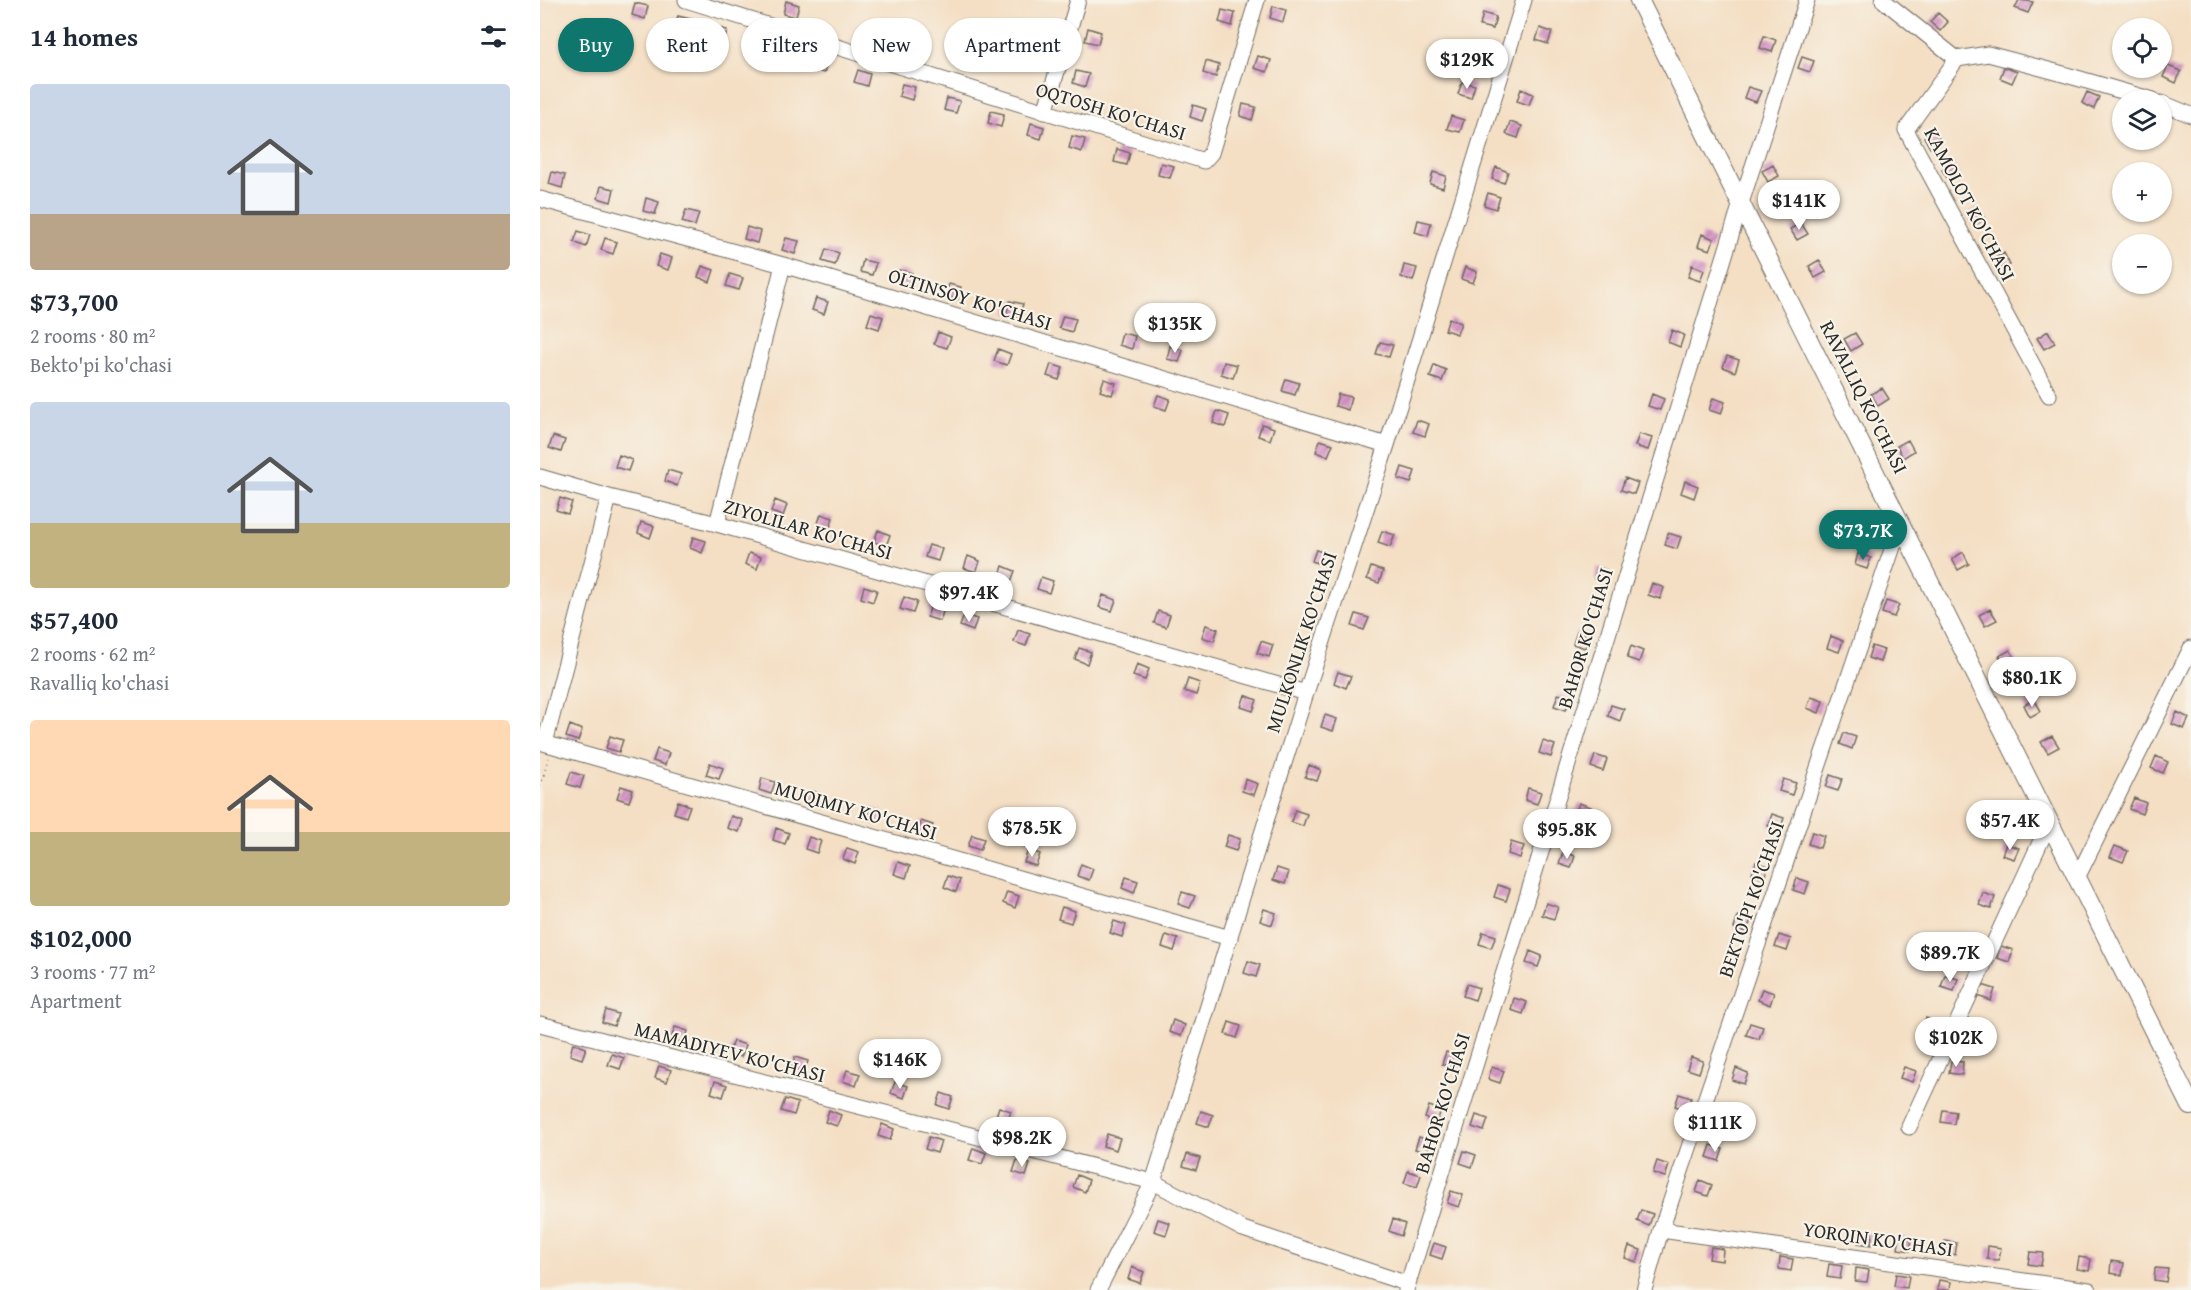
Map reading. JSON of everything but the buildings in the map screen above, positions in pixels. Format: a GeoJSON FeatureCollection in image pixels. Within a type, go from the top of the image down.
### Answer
{"type":"FeatureCollection","features":[{"type":"Feature","properties":{"kind":"street","name":"OQTOSH KO'CHASI"},"geometry":{"type":"LineString","coordinates":[[686,0],[1204,161],[1211,153],[1257,0]]}},
{"type":"Feature","properties":{"kind":"street"},"geometry":{"type":"LineString","coordinates":[[1045,112],[1077,0]]}},
{"type":"Feature","properties":{"kind":"street","name":"MULKONLIK KO'CHASI"},"geometry":{"type":"LineString","coordinates":[[1098,1290],[1153,1182],[1306,693],[1387,445],[1524,0]]}},
{"type":"Feature","properties":{"kind":"street","name":"RAVALLIQ KO'CHASI"},"geometry":{"type":"LineString","coordinates":[[1639,0],[2191,1106]]}},
{"type":"Feature","properties":{"kind":"street","name":"BAHOR KO'CHASI"},"geometry":{"type":"LineString","coordinates":[[1407,1287],[1741,203],[1807,0]]}},
{"type":"Feature","properties":{"kind":"street"},"geometry":{"type":"LineString","coordinates":[[1882,0],[1957,59],[1988,54],[2118,90]]}},
{"type":"Feature","properties":{"kind":"street","name":"KAMOLOT KO'CHASI"},"geometry":{"type":"LineString","coordinates":[[1957,59],[1906,130],[2049,395]]}},
{"type":"Feature","properties":{"kind":"street"},"geometry":{"type":"LineString","coordinates":[[2172,107],[2191,115]]}},
{"type":"Feature","properties":{"kind":"street","name":"OLTINSOY KO'CHASI"},"geometry":{"type":"LineString","coordinates":[[540,199],[783,265],[1387,445]]}},
{"type":"Feature","properties":{"kind":"street"},"geometry":{"type":"LineString","coordinates":[[717,524],[783,265]]}},
{"type":"Feature","properties":{"kind":"street","name":"ZIYOLILAR KO'CHASI"},"geometry":{"type":"LineString","coordinates":[[540,477],[717,524],[1306,693]]}},
{"type":"Feature","properties":{"kind":"street"},"geometry":{"type":"LineString","coordinates":[[546,743],[609,497]]}},
{"type":"Feature","properties":{"kind":"street","name":"BEKTO'PI KO'CHASI"},"geometry":{"type":"LineString","coordinates":[[1644,1290],[1661,1230],[1901,523]]}},
{"type":"Feature","properties":{"kind":"street"},"geometry":{"type":"LineString","coordinates":[[2078,876],[2191,648]]}},
{"type":"Feature","properties":{"kind":"street","name":"MUQIMIY KO'CHASI"},"geometry":{"type":"LineString","coordinates":[[546,743],[1230,938]]}},
{"type":"Feature","properties":{"kind":"street"},"geometry":{"type":"LineString","coordinates":[[1909,1127],[2050,821]]}},
{"type":"Feature","properties":{"kind":"street","name":"MAMADIYEV KO'CHASI"},"geometry":{"type":"LineString","coordinates":[[540,1024],[1153,1182],[1243,1229],[1407,1287]]}},
{"type":"Feature","properties":{"kind":"street","name":"YORQIN KO'CHASI"},"geometry":{"type":"LineString","coordinates":[[1661,1230],[2089,1290]]}},
{"type":"Feature","properties":{"kind":"path"},"geometry":{"type":"LineString","coordinates":[[540,787],[546,743]]}}]}
